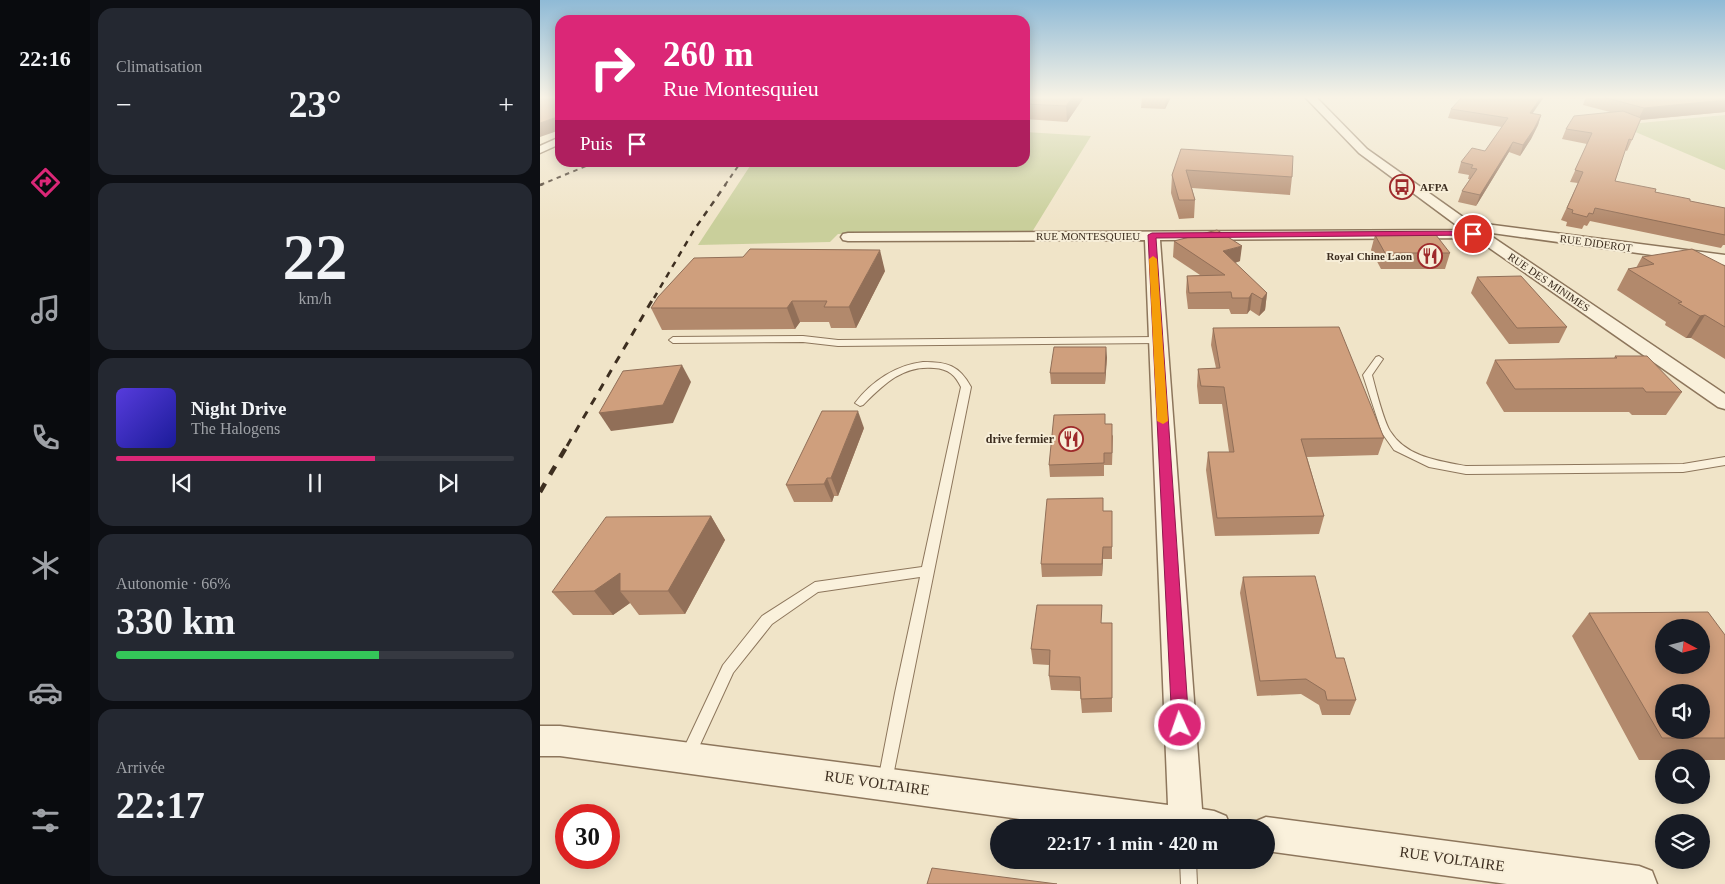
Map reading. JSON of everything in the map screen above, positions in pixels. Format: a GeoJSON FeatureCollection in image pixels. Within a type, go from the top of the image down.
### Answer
{"type":"FeatureCollection","features":[{"type":"Feature","properties":{"kind":"street","name":"RUE DES MINIMES"},"geometry":{"type":"LineString","coordinates":[[1350,138],[1363,151],[1473,230],[1725,403]]}},
{"type":"Feature","properties":{"kind":"street"},"geometry":{"type":"LineString","coordinates":[[540,150],[555,142]]}},
{"type":"Feature","properties":{"kind":"street","name":"RUE MONTESQUIEU"},"geometry":{"type":"LineString","coordinates":[[848,237],[1473,230]]}},
{"type":"Feature","properties":{"kind":"street","name":"RUE DIDEROT"},"geometry":{"type":"LineString","coordinates":[[1473,230],[1725,260]]}},
{"type":"Feature","properties":{"kind":"street"},"geometry":{"type":"LineString","coordinates":[[1152,235],[1158,340],[1195,819]]}},
{"type":"Feature","properties":{"kind":"street","name":"RUE VOLTAIRE"},"geometry":{"type":"LineString","coordinates":[[540,741],[560,741],[1144,819]]}},
{"type":"Feature","properties":{"kind":"street","name":"RUE VOLTAIRE"},"geometry":{"type":"LineString","coordinates":[[1275,835],[1639,884]]}},
{"type":"Feature","properties":{"kind":"lane"},"geometry":{"type":"LineString","coordinates":[[673,340],[803,339],[838,343],[1158,340]]}},
{"type":"Feature","properties":{"kind":"lane"},"geometry":{"type":"LineString","coordinates":[[1379,359],[1366,375],[1385,432],[1398,448],[1429,462],[1466,470],[1683,468],[1725,460]]}},
{"type":"Feature","properties":{"kind":"lane"},"geometry":{"type":"LineString","coordinates":[[860,403],[882,382],[904,369],[928,365],[947,367],[959,374],[966,387],[885,784]]}},
{"type":"Feature","properties":{"kind":"lane"},"geometry":{"type":"LineString","coordinates":[[686,758],[728,669],[767,620],[814,588],[927,571]]}},
{"type":"Feature","properties":{"kind":"lane"},"geometry":{"type":"LineString","coordinates":[[1189,869],[1190,884]]}},
{"type":"Feature","properties":{"kind":"green space"},"geometry":{"type":"Polygon","coordinates":[[[1030,138],[1090,138],[1032,232],[838,234],[830,242],[698,245],[749,167],[1030,167],[1030,138]]]}},
{"type":"Feature","properties":{"kind":"green space"},"geometry":{"type":"Polygon","coordinates":[[[1650,138],[1725,138],[1725,170],[1650,138]]]}},
{"type":"Feature","properties":{"kind":"building"},"geometry":{"type":"Polygon","coordinates":[[[1494,138],[1528,138],[1523,145],[1513,142],[1480,195],[1462,191],[1477,169],[1471,168],[1473,165],[1461,162],[1472,148],[1485,151],[1494,138]]]}},
{"type":"Feature","properties":{"kind":"building"},"geometry":{"type":"Polygon","coordinates":[[[1590,138],[1633,138],[1632,140],[1629,139],[1615,181],[1656,189],[1655,192],[1725,208],[1725,235],[1595,208],[1593,214],[1589,213],[1587,217],[1572,213],[1573,210],[1567,208],[1583,172],[1575,170],[1590,138]]]}},
{"type":"Feature","properties":{"kind":"building"},"geometry":{"type":"Polygon","coordinates":[[[1181,149],[1293,156],[1292,177],[1186,170],[1195,200],[1179,200],[1172,175],[1181,149]]]}},
{"type":"Feature","properties":{"kind":"building"},"geometry":{"type":"Polygon","coordinates":[[[1217,230],[1242,246],[1223,251],[1267,293],[1262,299],[1252,293],[1249,298],[1232,298],[1231,292],[1189,293],[1187,276],[1225,275],[1174,241],[1217,230]]]}},
{"type":"Feature","properties":{"kind":"building"},"geometry":{"type":"Polygon","coordinates":[[[1375,235],[1436,235],[1450,253],[1385,253],[1375,235]]]}},
{"type":"Feature","properties":{"kind":"building"},"geometry":{"type":"Polygon","coordinates":[[[750,249],[880,250],[849,307],[824,307],[827,301],[792,301],[787,308],[651,308],[658,297],[694,258],[743,257],[750,249]]]}},
{"type":"Feature","properties":{"kind":"building"},"geometry":{"type":"Polygon","coordinates":[[[1692,249],[1725,266],[1725,327],[1705,315],[1700,316],[1678,303],[1682,302],[1628,269],[1654,264],[1642,257],[1692,249]]]}},
{"type":"Feature","properties":{"kind":"building"},"geometry":{"type":"Polygon","coordinates":[[[1521,276],[1567,327],[1517,328],[1477,277],[1521,276]]]}},
{"type":"Feature","properties":{"kind":"building"},"geometry":{"type":"Polygon","coordinates":[[[1339,327],[1384,438],[1301,439],[1324,516],[1217,518],[1208,452],[1234,452],[1224,387],[1201,386],[1198,369],[1220,368],[1213,328],[1339,327]]]}},
{"type":"Feature","properties":{"kind":"building"},"geometry":{"type":"Polygon","coordinates":[[[1054,347],[1106,347],[1105,373],[1050,373],[1054,347]]]}},
{"type":"Feature","properties":{"kind":"building"},"geometry":{"type":"Polygon","coordinates":[[[1615,356],[1647,356],[1682,392],[1646,392],[1643,388],[1515,389],[1495,360],[1617,358],[1615,356]]]}},
{"type":"Feature","properties":{"kind":"building"},"geometry":{"type":"Polygon","coordinates":[[[682,365],[663,405],[599,413],[623,371],[682,365]]]}},
{"type":"Feature","properties":{"kind":"building"},"geometry":{"type":"Polygon","coordinates":[[[822,411],[858,411],[831,478],[827,478],[824,484],[786,485],[822,411]]]}},
{"type":"Feature","properties":{"kind":"building"},"geometry":{"type":"Polygon","coordinates":[[[1105,414],[1105,424],[1112,424],[1112,453],[1104,453],[1104,463],[1049,465],[1054,415],[1105,414]]]}},
{"type":"Feature","properties":{"kind":"building"},"geometry":{"type":"Polygon","coordinates":[[[1103,498],[1103,511],[1112,511],[1112,547],[1103,547],[1102,564],[1041,564],[1047,499],[1103,498]]]}},
{"type":"Feature","properties":{"kind":"building"},"geometry":{"type":"Polygon","coordinates":[[[711,516],[668,591],[620,591],[620,573],[594,591],[552,592],[606,517],[711,516]]]}},
{"type":"Feature","properties":{"kind":"building"},"geometry":{"type":"Polygon","coordinates":[[[1315,576],[1336,658],[1344,658],[1356,700],[1327,700],[1325,691],[1306,679],[1260,681],[1243,577],[1315,576]]]}},
{"type":"Feature","properties":{"kind":"building"},"geometry":{"type":"Polygon","coordinates":[[[1037,605],[1102,605],[1101,623],[1112,623],[1112,698],[1081,699],[1080,677],[1049,676],[1050,650],[1031,649],[1037,605]]]}},
{"type":"Feature","properties":{"kind":"building"},"geometry":{"type":"Polygon","coordinates":[[[1708,612],[1725,635],[1725,738],[1710,738],[1710,684],[1655,684],[1655,726],[1589,613],[1708,612]]]}},
{"type":"Feature","properties":{"kind":"building"},"geometry":{"type":"Polygon","coordinates":[[[932,868],[1057,884],[927,884],[932,868]]]}},
{"type":"Feature","properties":{"kind":"railway"},"geometry":{"type":"LineString","coordinates":[[540,185],[584,167]]}},
{"type":"Feature","properties":{"kind":"railway"},"geometry":{"type":"LineString","coordinates":[[725,185],[738,167]]}},
{"type":"Feature","properties":{"kind":"railway"},"geometry":{"type":"LineString","coordinates":[[654,298],[694,230],[726,184]]}},
{"type":"Feature","properties":{"kind":"railway"},"geometry":{"type":"LineString","coordinates":[[567,446],[654,297]]}},
{"type":"Feature","properties":{"kind":"railway"},"geometry":{"type":"LineString","coordinates":[[540,492],[568,444]]}},
{"type":"Feature","properties":{"kind":"slow traffic"},"geometry":{"type":"LineString","coordinates":[[1153,259],[1163,421]]}},
{"type":"Feature","properties":{"kind":"place","name":"AFPA"},"geometry":{"type":"Point","coordinates":[1402,187]}},
{"type":"Feature","properties":{"kind":"place","name":"Royal Chine Laon"},"geometry":{"type":"Point","coordinates":[1430,256]}},
{"type":"Feature","properties":{"kind":"place","name":"drive fermier"},"geometry":{"type":"Point","coordinates":[1071,439]}},
{"type":"Feature","properties":{"kind":"route"},"geometry":{"type":"LineString","coordinates":[[1180,725],[1152,235],[1473,234]]}}]}
